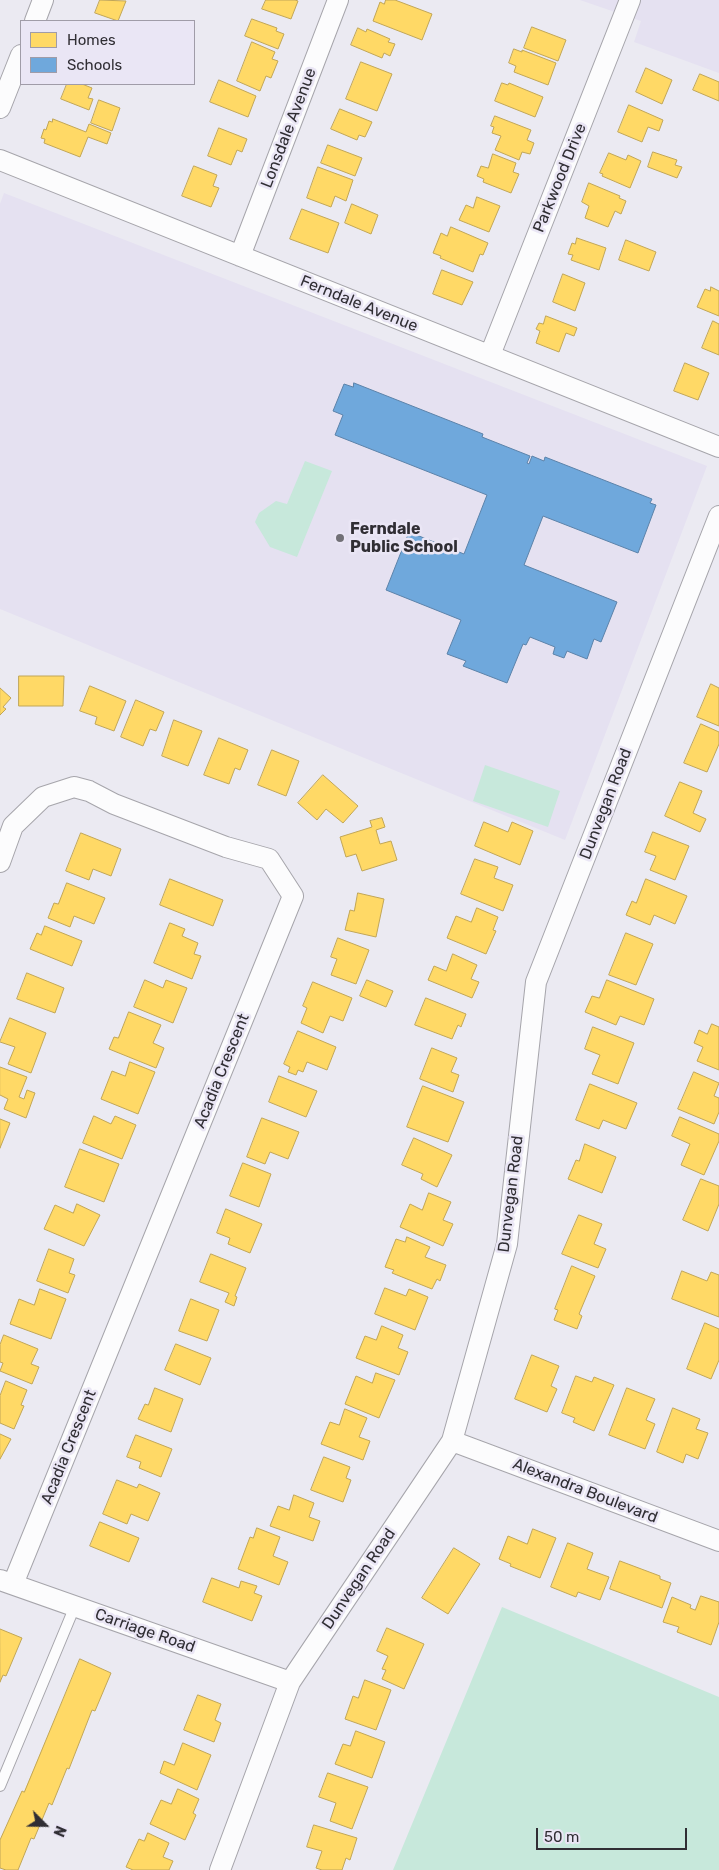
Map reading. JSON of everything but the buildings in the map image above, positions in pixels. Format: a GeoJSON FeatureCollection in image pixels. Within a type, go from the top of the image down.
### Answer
{"type":"FeatureCollection","features":[{"type":"Feature","properties":{"kind":"street"},"geometry":{"type":"LineString","coordinates":[[35,20],[43,0]]}},
{"type":"Feature","properties":{"kind":"street","name":"Lonsdale Avenue"},"geometry":{"type":"LineString","coordinates":[[240,256],[338,0]]}},
{"type":"Feature","properties":{"kind":"street","name":"Parkwood Drive"},"geometry":{"type":"LineString","coordinates":[[490,355],[630,0]]}},
{"type":"Feature","properties":{"kind":"street"},"geometry":{"type":"LineString","coordinates":[[0,108],[20,58]]}},
{"type":"Feature","properties":{"kind":"street","name":"Ferndale Avenue"},"geometry":{"type":"LineString","coordinates":[[0,160],[719,447]]}},
{"type":"Feature","properties":{"kind":"street","name":"Dunvegan Road"},"geometry":{"type":"LineString","coordinates":[[220,1870],[290,1682],[452,1441],[507,1244],[536,982],[719,516]]}},
{"type":"Feature","properties":{"kind":"street","name":"Acadia Crescent"},"geometry":{"type":"LineString","coordinates":[[0,862],[13,826],[43,797],[74,787],[89,791],[114,804],[226,847],[268,859],[293,896],[7,1582]]}},
{"type":"Feature","properties":{"kind":"street","name":"Alexandra Boulevard"},"geometry":{"type":"LineString","coordinates":[[452,1441],[718,1537]]}},
{"type":"Feature","properties":{"kind":"street","name":"Carriage Road"},"geometry":{"type":"LineString","coordinates":[[7,1582],[290,1682]]}},
{"type":"Feature","properties":{"kind":"lane"},"geometry":{"type":"LineString","coordinates":[[0,1786],[75,1606]]}},
{"type":"Feature","properties":{"kind":"shaded area"},"geometry":{"type":"Polygon","coordinates":[[[580,0],[719,0],[719,73],[634,42],[641,21],[580,0]]]}},
{"type":"Feature","properties":{"kind":"shaded area","name":"Ferndale Public School"},"geometry":{"type":"Polygon","coordinates":[[[4,193],[707,466],[565,840],[0,609],[0,204],[4,193]]]}},
{"type":"Feature","properties":{"kind":"green space"},"geometry":{"type":"Polygon","coordinates":[[[305,461],[332,471],[297,557],[270,547],[255,522],[259,513],[276,501],[287,504],[305,461]]]}},
{"type":"Feature","properties":{"kind":"green space"},"geometry":{"type":"Polygon","coordinates":[[[485,765],[560,791],[548,827],[473,801],[485,765]]]}},
{"type":"Feature","properties":{"kind":"green space"},"geometry":{"type":"Polygon","coordinates":[[[502,1607],[719,1697],[719,1870],[393,1870],[502,1607]]]}},
{"type":"Feature","properties":{"kind":"place","name":"Ferndale Public School"},"geometry":{"type":"Point","coordinates":[340,538]}}]}
